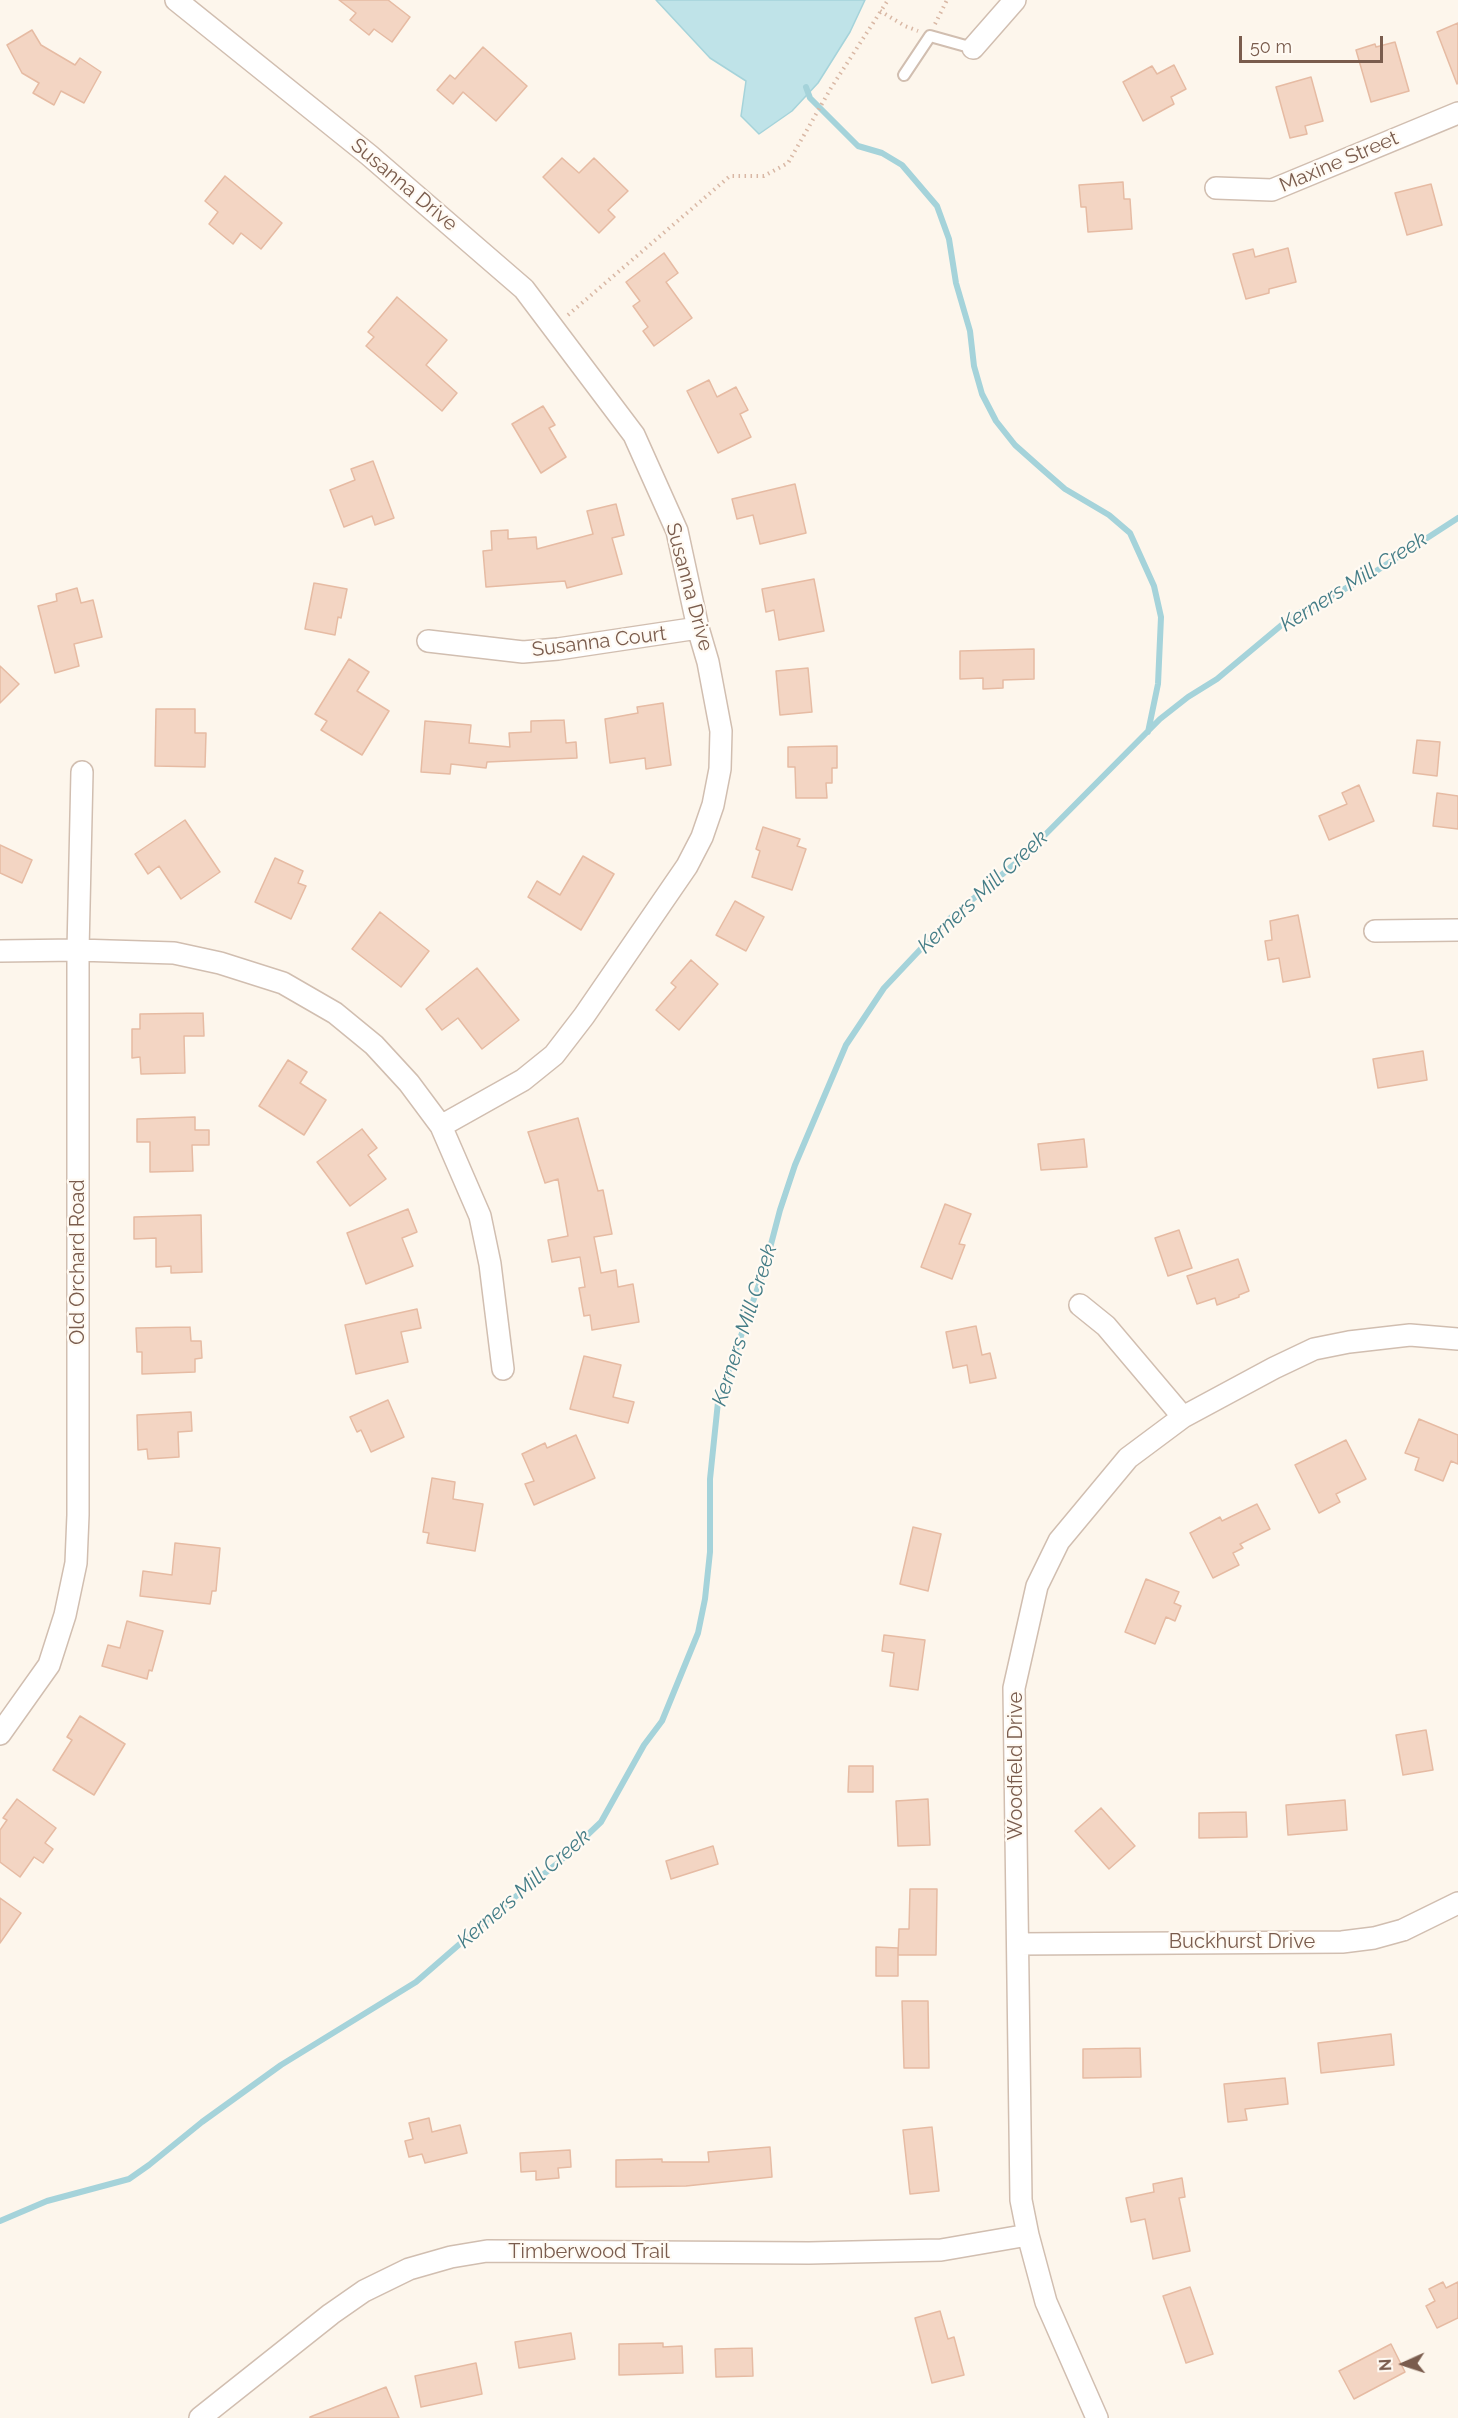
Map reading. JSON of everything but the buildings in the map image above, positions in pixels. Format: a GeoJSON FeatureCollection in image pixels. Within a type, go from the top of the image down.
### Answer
{"type":"FeatureCollection","features":[{"type":"Feature","properties":{"kind":"street","name":"Susanna Drive"},"geometry":{"type":"LineString","coordinates":[[176,0],[344,135],[524,289],[634,435],[677,531],[698,628],[708,662],[721,731],[720,769],[713,805],[702,837],[687,866],[584,1016],[554,1055],[523,1080],[441,1126]]}},
{"type":"Feature","properties":{"kind":"street"},"geometry":{"type":"LineString","coordinates":[[973,48],[1015,0]]}},
{"type":"Feature","properties":{"kind":"street","name":"Maxine Street"},"geometry":{"type":"LineString","coordinates":[[1216,188],[1272,190],[1458,113]]}},
{"type":"Feature","properties":{"kind":"street","name":"Susanna Court"},"geometry":{"type":"LineString","coordinates":[[428,641],[523,652],[698,628]]}},
{"type":"Feature","properties":{"kind":"street","name":"Old Orchard Road"},"geometry":{"type":"LineString","coordinates":[[0,1734],[49,1665],[65,1615],[76,1563],[78,1515],[78,950],[82,772]]}},
{"type":"Feature","properties":{"kind":"street"},"geometry":{"type":"LineString","coordinates":[[1375,931],[1458,930]]}},
{"type":"Feature","properties":{"kind":"street"},"geometry":{"type":"LineString","coordinates":[[0,951],[78,950],[174,953],[220,963],[283,983],[334,1013],[374,1045],[409,1083],[441,1126],[480,1216],[490,1264],[503,1369]]}},
{"type":"Feature","properties":{"kind":"street"},"geometry":{"type":"LineString","coordinates":[[1080,1305],[1106,1326],[1183,1417]]}},
{"type":"Feature","properties":{"kind":"street","name":"Woodfield Drive"},"geometry":{"type":"LineString","coordinates":[[1097,2418],[1046,2302],[1021,2200],[1014,1688],[1038,1586],[1059,1541],[1128,1458],[1183,1417],[1314,1349],[1349,1342],[1410,1335],[1458,1339]]}},
{"type":"Feature","properties":{"kind":"street","name":"Buckhurst Drive"},"geometry":{"type":"LineString","coordinates":[[1018,1944],[1342,1942],[1374,1938],[1402,1930],[1458,1903]]}},
{"type":"Feature","properties":{"kind":"street","name":"Timberwood Trail"},"geometry":{"type":"LineString","coordinates":[[200,2418],[331,2314],[364,2291],[409,2269],[451,2257],[487,2251],[809,2253],[941,2250],[1028,2235]]}},
{"type":"Feature","properties":{"kind":"lane"},"geometry":{"type":"LineString","coordinates":[[904,75],[930,36],[973,48]]}},
{"type":"Feature","properties":{"kind":"path"},"geometry":{"type":"LineString","coordinates":[[554,328],[730,176],[764,176],[788,163],[826,96],[888,0]]}},
{"type":"Feature","properties":{"kind":"path"},"geometry":{"type":"LineString","coordinates":[[930,36],[947,0]]}},
{"type":"Feature","properties":{"kind":"path"},"geometry":{"type":"LineString","coordinates":[[880,11],[904,26]]}},
{"type":"Feature","properties":{"kind":"water"},"geometry":{"type":"Polygon","coordinates":[[[656,0],[865,0],[850,32],[818,83],[792,111],[759,134],[741,116],[746,81],[710,58],[656,0]]]}},
{"type":"Feature","properties":{"kind":"waterway"},"geometry":{"type":"LineString","coordinates":[[806,87],[810,98],[858,146],[882,153],[902,165],[937,206],[949,239],[956,283],[970,331],[974,366],[982,394],[996,421],[1015,445],[1065,489],[1109,515],[1130,533],[1154,586],[1161,617],[1158,684],[1148,732]]}},
{"type":"Feature","properties":{"kind":"waterway","name":"Kerners Mill Creek"},"geometry":{"type":"LineString","coordinates":[[0,2221],[47,2201],[129,2179],[202,2122],[281,2065],[416,1982],[500,1909],[559,1862],[601,1822],[644,1745],[662,1721],[698,1633],[705,1599],[710,1552],[710,1479],[718,1402],[765,1267],[795,1165],[846,1045],[884,988],[948,920],[1024,856],[1160,719],[1188,697],[1217,679],[1290,618],[1367,577],[1458,518]]}}]}
